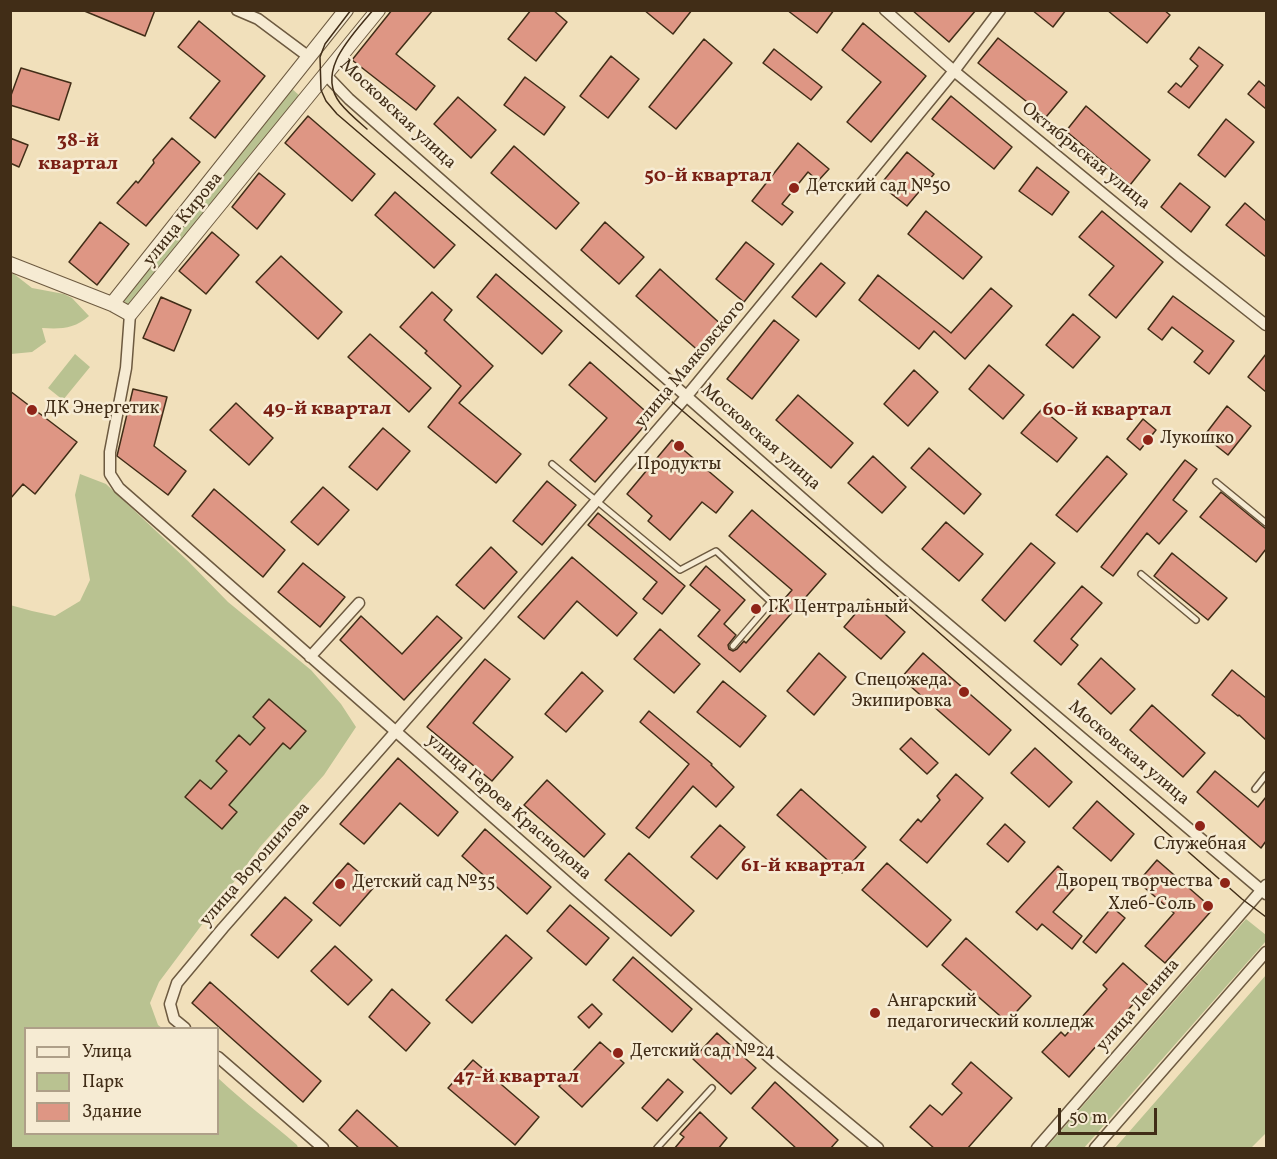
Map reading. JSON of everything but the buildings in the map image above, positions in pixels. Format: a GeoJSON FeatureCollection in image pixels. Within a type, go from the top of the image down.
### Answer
{"type":"FeatureCollection","features":[{"type":"Feature","properties":{"kind":"street","name":"Московская улица"},"geometry":{"type":"LineString","coordinates":[[237,10],[258,20],[309,57],[349,99],[887,573],[1265,893]]}},
{"type":"Feature","properties":{"kind":"street","name":"улица Кирова"},"geometry":{"type":"LineString","coordinates":[[112,304],[346,10]]}},
{"type":"Feature","properties":{"kind":"street","name":"улица Кирова"},"geometry":{"type":"LineString","coordinates":[[130,314],[378,10]]}},
{"type":"Feature","properties":{"kind":"street","name":"Октябрьская улица"},"geometry":{"type":"LineString","coordinates":[[885,10],[954,71],[1266,325]]}},
{"type":"Feature","properties":{"kind":"street","name":"улица Маяковского"},"geometry":{"type":"LineString","coordinates":[[396,731],[686,397],[954,71],[1000,10]]}},
{"type":"Feature","properties":{"kind":"street"},"geometry":{"type":"LineString","coordinates":[[10,264],[112,304],[130,314]]}},
{"type":"Feature","properties":{"kind":"street","name":"улица Героев Краснодона"},"geometry":{"type":"LineString","coordinates":[[130,314],[126,368],[110,452],[110,474],[119,488],[585,898],[878,1149]]}},
{"type":"Feature","properties":{"kind":"street"},"geometry":{"type":"LineString","coordinates":[[310,657],[359,603]]}},
{"type":"Feature","properties":{"kind":"street","name":"улица Ворошилова"},"geometry":{"type":"LineString","coordinates":[[183,1027],[174,1019],[170,1004],[177,983],[396,731]]}},
{"type":"Feature","properties":{"kind":"street","name":"улица Ленина"},"geometry":{"type":"LineString","coordinates":[[1037,1149],[1265,893]]}},
{"type":"Feature","properties":{"kind":"street"},"geometry":{"type":"LineString","coordinates":[[1095,1149],[1266,952]]}},
{"type":"Feature","properties":{"kind":"street"},"geometry":{"type":"LineString","coordinates":[[219,1058],[323,1149]]}},
{"type":"Feature","properties":{"kind":"lane"},"geometry":{"type":"LineString","coordinates":[[552,464],[680,570],[716,552],[771,602],[733,646]]}},
{"type":"Feature","properties":{"kind":"lane"},"geometry":{"type":"LineString","coordinates":[[1216,482],[1266,523]]}},
{"type":"Feature","properties":{"kind":"lane"},"geometry":{"type":"LineString","coordinates":[[1141,574],[1197,620]]}},
{"type":"Feature","properties":{"kind":"lane"},"geometry":{"type":"LineString","coordinates":[[1255,789],[1266,775]]}},
{"type":"Feature","properties":{"kind":"lane"},"geometry":{"type":"LineString","coordinates":[[657,1149],[712,1088]]}},
{"type":"Feature","properties":{"kind":"green space"},"geometry":{"type":"Polygon","coordinates":[[[291,88],[300,96],[130,306],[121,299],[291,88]]]}},
{"type":"Feature","properties":{"kind":"green space"},"geometry":{"type":"Polygon","coordinates":[[[11,274],[32,288],[64,294],[72,298],[89,316],[78,324],[67,327],[42,328],[46,342],[32,352],[11,354],[11,274]]]}},
{"type":"Feature","properties":{"kind":"green space"},"geometry":{"type":"Polygon","coordinates":[[[75,354],[90,367],[63,400],[48,388],[75,354]]]}},
{"type":"Feature","properties":{"kind":"green space"},"geometry":{"type":"Polygon","coordinates":[[[80,474],[106,484],[228,602],[311,670],[341,704],[356,727],[324,775],[260,847],[159,982],[150,1003],[161,1027],[24,1027],[24,1135],[219,1135],[219,1079],[298,1148],[11,1148],[10,605],[55,616],[80,601],[90,580],[75,495],[80,474]]]}},
{"type":"Feature","properties":{"kind":"green space"},"geometry":{"type":"Polygon","coordinates":[[[1246,919],[1266,935],[1266,941],[1084,1148],[1046,1148],[1246,919]]]}},
{"type":"Feature","properties":{"kind":"green space"},"geometry":{"type":"Polygon","coordinates":[[[1266,975],[1266,1133],[1251,1148],[1115,1148],[1266,975]]]}},
{"type":"Feature","properties":{"kind":"tram line"},"geometry":{"type":"LineString","coordinates":[[351,10],[325,44],[320,57],[321,90],[326,101],[337,114],[877,578],[1242,899],[1266,917]]}},
{"type":"Feature","properties":{"kind":"tram line"},"geometry":{"type":"LineString","coordinates":[[367,129],[340,103],[333,91],[332,78],[334,66],[347,42],[373,10]]}},
{"type":"Feature","properties":{"kind":"place","name":"Детский сад №50"},"geometry":{"type":"Point","coordinates":[794,188]}},
{"type":"Feature","properties":{"kind":"place","name":"ДК Энергетик"},"geometry":{"type":"Point","coordinates":[32,410]}},
{"type":"Feature","properties":{"kind":"place","name":"Лукошко"},"geometry":{"type":"Point","coordinates":[1148,440]}},
{"type":"Feature","properties":{"kind":"place","name":"Продукты"},"geometry":{"type":"Point","coordinates":[679,446]}},
{"type":"Feature","properties":{"kind":"place","name":"ГК Центральный"},"geometry":{"type":"Point","coordinates":[756,609]}},
{"type":"Feature","properties":{"kind":"place","name":"Спецожеда. Экипировка"},"geometry":{"type":"Point","coordinates":[964,692]}},
{"type":"Feature","properties":{"kind":"place","name":"Служебная"},"geometry":{"type":"Point","coordinates":[1200,826]}},
{"type":"Feature","properties":{"kind":"place","name":"Дворец творчества"},"geometry":{"type":"Point","coordinates":[1225,883]}},
{"type":"Feature","properties":{"kind":"place","name":"Детский сад №35"},"geometry":{"type":"Point","coordinates":[340,884]}},
{"type":"Feature","properties":{"kind":"place","name":"Хлеб-Соль"},"geometry":{"type":"Point","coordinates":[1208,906]}},
{"type":"Feature","properties":{"kind":"place","name":"Ангарский педагогический колледж"},"geometry":{"type":"Point","coordinates":[875,1013]}},
{"type":"Feature","properties":{"kind":"place","name":"Детский сад №24"},"geometry":{"type":"Point","coordinates":[618,1053]}},
{"type":"Feature","properties":{"kind":"district","name":"38-й квартал"},"geometry":{"type":"Point","coordinates":[78,154]}},
{"type":"Feature","properties":{"kind":"district","name":"50-й квартал"},"geometry":{"type":"Point","coordinates":[708,177]}},
{"type":"Feature","properties":{"kind":"district","name":"49-й квартал"},"geometry":{"type":"Point","coordinates":[327,410]}},
{"type":"Feature","properties":{"kind":"district","name":"60-й квартал"},"geometry":{"type":"Point","coordinates":[1107,411]}},
{"type":"Feature","properties":{"kind":"district","name":"61-й квартал"},"geometry":{"type":"Point","coordinates":[803,867]}},
{"type":"Feature","properties":{"kind":"district","name":"47-й квартал"},"geometry":{"type":"Point","coordinates":[516,1078]}}]}
